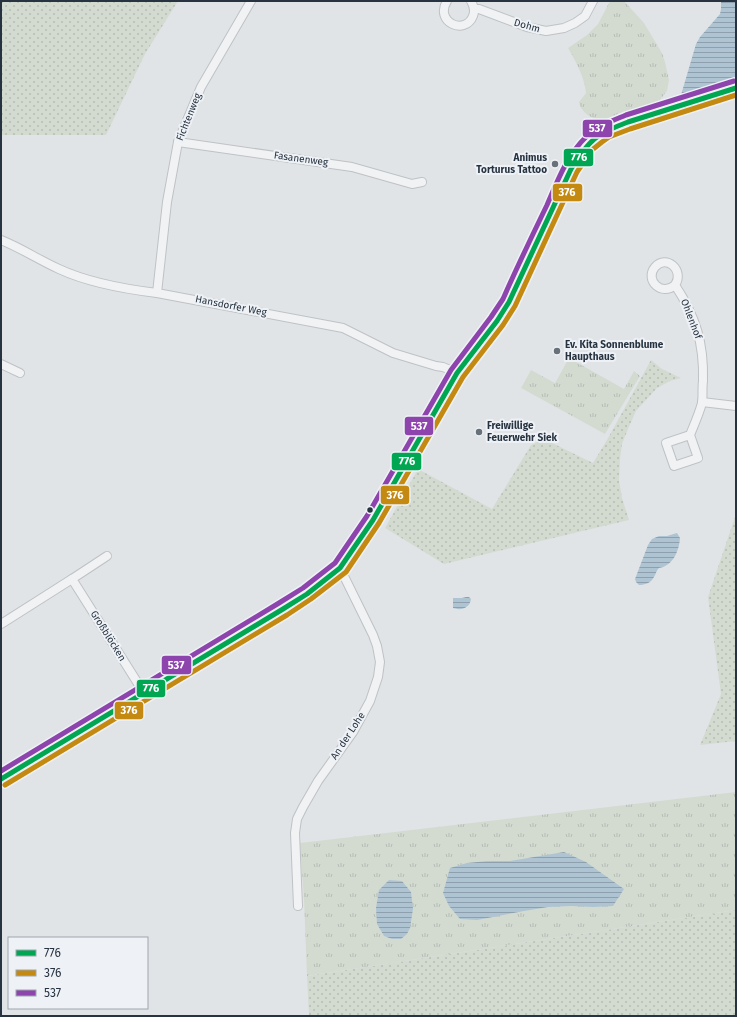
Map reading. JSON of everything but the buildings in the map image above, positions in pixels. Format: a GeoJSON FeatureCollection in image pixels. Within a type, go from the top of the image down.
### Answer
{"type":"FeatureCollection","features":[{"type":"Feature","properties":{"kind":"street","name":"Fichtenweg"},"geometry":{"type":"LineString","coordinates":[[157,293],[167,202],[178,142],[201,87],[251,1]]}},
{"type":"Feature","properties":{"kind":"street"},"geometry":{"type":"LineString","coordinates":[[447,1],[443,10],[446,20],[459,26],[464,25],[472,19],[474,9],[471,1]]}},
{"type":"Feature","properties":{"kind":"street","name":"Dohm"},"geometry":{"type":"LineString","coordinates":[[474,9],[479,9],[527,27],[546,31],[564,28],[575,23],[584,16],[593,1]]}},
{"type":"Feature","properties":{"kind":"street"},"geometry":{"type":"LineString","coordinates":[[1,779],[301,598],[340,568],[374,520],[457,373],[497,321],[509,302],[571,169],[582,151],[595,138],[628,122],[736,88]]}},
{"type":"Feature","properties":{"kind":"street","name":"Fasanenweg"},"geometry":{"type":"LineString","coordinates":[[178,142],[352,167],[412,184],[422,182]]}},
{"type":"Feature","properties":{"kind":"street","name":"Hansdorfer Weg"},"geometry":{"type":"LineString","coordinates":[[2,244],[60,270],[107,285],[343,328],[393,353],[443,367],[457,373]]}},
{"type":"Feature","properties":{"kind":"street","name":"Ohlenhof"},"geometry":{"type":"LineString","coordinates":[[675,285],[686,301],[702,348],[702,402],[690,435]]}},
{"type":"Feature","properties":{"kind":"street"},"geometry":{"type":"LineString","coordinates":[[1,364],[20,373]]}},
{"type":"Feature","properties":{"kind":"street"},"geometry":{"type":"LineString","coordinates":[[702,402],[736,406]]}},
{"type":"Feature","properties":{"kind":"street"},"geometry":{"type":"LineString","coordinates":[[1,624],[108,556]]}},
{"type":"Feature","properties":{"kind":"street","name":"An der Lohe"},"geometry":{"type":"LineString","coordinates":[[298,906],[295,833],[297,819],[318,782],[353,732],[370,701],[378,677],[380,662],[373,635],[340,568]]}},
{"type":"Feature","properties":{"kind":"street","name":"Großblöcken"},"geometry":{"type":"LineString","coordinates":[[72,579],[144,693]]}},
{"type":"Feature","properties":{"kind":"green space"},"geometry":{"type":"Polygon","coordinates":[[[1,1],[178,1],[145,54],[106,135],[1,135],[1,1]]]}},
{"type":"Feature","properties":{"kind":"green space"},"geometry":{"type":"Polygon","coordinates":[[[610,1],[624,1],[644,23],[662,53],[669,80],[667,91],[660,100],[601,121],[584,112],[580,106],[579,102],[586,93],[585,87],[579,69],[568,48],[587,35],[598,24],[610,1]]]}},
{"type":"Feature","properties":{"kind":"green space"},"geometry":{"type":"Polygon","coordinates":[[[569,358],[624,389],[634,371],[640,376],[605,434],[521,388],[531,370],[555,383],[569,358]]]}},
{"type":"Feature","properties":{"kind":"green space"},"geometry":{"type":"Polygon","coordinates":[[[651,360],[662,369],[681,378],[670,381],[657,388],[636,411],[622,444],[619,480],[622,498],[629,520],[444,564],[385,528],[418,469],[492,509],[531,445],[544,439],[593,463],[651,360]]]}},
{"type":"Feature","properties":{"kind":"green space"},"geometry":{"type":"Polygon","coordinates":[[[736,514],[736,741],[700,745],[721,694],[708,597],[736,514]]]}},
{"type":"Feature","properties":{"kind":"green space"},"geometry":{"type":"Polygon","coordinates":[[[736,792],[736,910],[307,976],[300,843],[736,792]]]}},
{"type":"Feature","properties":{"kind":"green space"},"geometry":{"type":"Polygon","coordinates":[[[736,910],[736,1016],[309,1016],[307,976],[736,910]]]}},
{"type":"Feature","properties":{"kind":"water"},"geometry":{"type":"Polygon","coordinates":[[[721,1],[736,1],[736,77],[681,95],[696,44],[700,37],[720,14],[721,1]]]}},
{"type":"Feature","properties":{"kind":"water"},"geometry":{"type":"Polygon","coordinates":[[[677,533],[680,538],[677,553],[672,561],[664,567],[659,568],[650,582],[639,585],[635,579],[648,545],[652,539],[659,536],[667,536],[677,533]]]}},
{"type":"Feature","properties":{"kind":"water"},"geometry":{"type":"Polygon","coordinates":[[[466,597],[471,599],[467,607],[462,609],[453,608],[453,598],[466,597]]]}},
{"type":"Feature","properties":{"kind":"water"},"geometry":{"type":"Polygon","coordinates":[[[564,852],[586,862],[624,889],[613,906],[548,907],[477,920],[460,919],[449,906],[443,893],[450,868],[467,863],[510,861],[564,852]]]}},
{"type":"Feature","properties":{"kind":"water"},"geometry":{"type":"Polygon","coordinates":[[[389,880],[402,881],[411,892],[413,909],[410,928],[407,934],[401,939],[392,939],[384,936],[377,924],[376,908],[379,890],[389,880]]]}},
{"type":"Feature","properties":{"kind":"transit line","name":"537"},"geometry":{"type":"LineString","coordinates":[[1,771],[279,603],[303,588],[335,563],[367,516],[451,370],[503,299],[563,169],[579,144],[595,130],[626,115],[734,81]]}},
{"type":"Feature","properties":{"kind":"transit line","name":"776"},"geometry":{"type":"LineString","coordinates":[[1,779],[283,609],[307,594],[340,568],[373,520],[457,373],[497,321],[509,302],[571,169],[583,151],[594,139],[617,126],[736,88]]}},
{"type":"Feature","properties":{"kind":"transit line","name":"376"},"geometry":{"type":"LineString","coordinates":[[5,785],[287,615],[311,599],[346,572],[379,523],[463,377],[503,325],[515,306],[577,172],[592,150],[609,137],[736,95]]}},
{"type":"Feature","properties":{"kind":"place","name":"Animus Torturus Tattoo"},"geometry":{"type":"Point","coordinates":[555,164]}},
{"type":"Feature","properties":{"kind":"place","name":"Ev. Kita Sonnenblume Haupthaus"},"geometry":{"type":"Point","coordinates":[557,351]}},
{"type":"Feature","properties":{"kind":"place","name":"Freiwillige Feuerwehr Siek"},"geometry":{"type":"Point","coordinates":[479,432]}}]}
